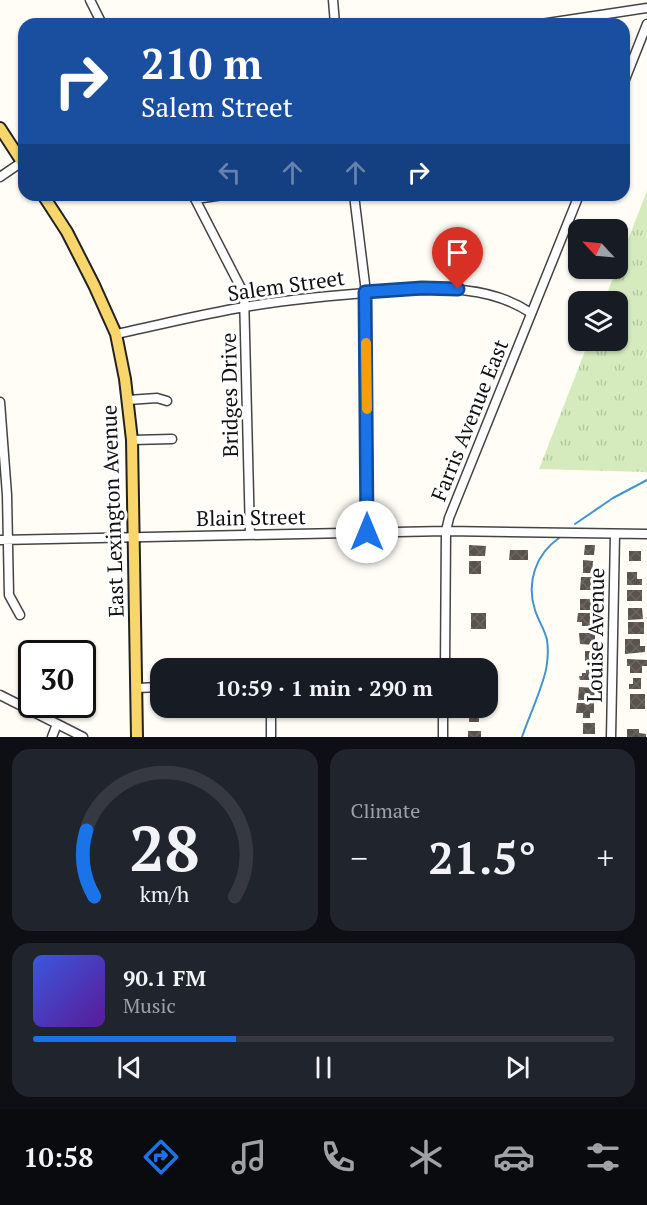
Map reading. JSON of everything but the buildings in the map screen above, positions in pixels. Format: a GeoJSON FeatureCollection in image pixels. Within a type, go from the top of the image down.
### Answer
{"type":"FeatureCollection","features":[{"type":"Feature","properties":{"kind":"main road"},"geometry":{"type":"LineString","coordinates":[[0,128],[18,156]]}},
{"type":"Feature","properties":{"kind":"main road","name":"East Lexington Avenue"},"geometry":{"type":"LineString","coordinates":[[47,201],[76,249],[116,334],[128,400],[132,440],[137,737]]}},
{"type":"Feature","properties":{"kind":"street"},"geometry":{"type":"LineString","coordinates":[[90,0],[99,18]]}},
{"type":"Feature","properties":{"kind":"street"},"geometry":{"type":"LineString","coordinates":[[333,0],[335,18]]}},
{"type":"Feature","properties":{"kind":"street"},"geometry":{"type":"LineString","coordinates":[[581,18],[647,8]]}},
{"type":"Feature","properties":{"kind":"street"},"geometry":{"type":"LineString","coordinates":[[630,67],[647,24]]}},
{"type":"Feature","properties":{"kind":"street"},"geometry":{"type":"LineString","coordinates":[[0,177],[18,167]]}},
{"type":"Feature","properties":{"kind":"street","name":"Bridges Drive"},"geometry":{"type":"LineString","coordinates":[[196,201],[244,294],[250,535]]}},
{"type":"Feature","properties":{"kind":"street"},"geometry":{"type":"LineString","coordinates":[[355,201],[365,292],[367,532]]}},
{"type":"Feature","properties":{"kind":"street","name":"Farris Avenue East"},"geometry":{"type":"LineString","coordinates":[[445,658],[446,531],[449,518],[577,201]]}},
{"type":"Feature","properties":{"kind":"street","name":"Salem Street"},"geometry":{"type":"LineString","coordinates":[[116,334],[245,307],[365,292],[422,288],[458,289],[497,297],[531,313]]}},
{"type":"Feature","properties":{"kind":"street"},"geometry":{"type":"LineString","coordinates":[[128,400],[157,398],[166,401]]}},
{"type":"Feature","properties":{"kind":"street"},"geometry":{"type":"LineString","coordinates":[[0,402],[7,495],[4,540],[9,595],[20,615]]}},
{"type":"Feature","properties":{"kind":"street"},"geometry":{"type":"LineString","coordinates":[[132,440],[172,439]]}},
{"type":"Feature","properties":{"kind":"street","name":"Blain Street"},"geometry":{"type":"LineString","coordinates":[[4,540],[446,531],[647,534]]}},
{"type":"Feature","properties":{"kind":"street","name":"Louise Avenue"},"geometry":{"type":"LineString","coordinates":[[611,737],[615,534]]}},
{"type":"Feature","properties":{"kind":"street"},"geometry":{"type":"LineString","coordinates":[[136,688],[150,687]]}},
{"type":"Feature","properties":{"kind":"street"},"geometry":{"type":"LineString","coordinates":[[0,696],[83,737]]}},
{"type":"Feature","properties":{"kind":"street"},"geometry":{"type":"LineString","coordinates":[[271,718],[271,737]]}},
{"type":"Feature","properties":{"kind":"street"},"geometry":{"type":"LineString","coordinates":[[443,718],[443,737]]}},
{"type":"Feature","properties":{"kind":"street"},"geometry":{"type":"LineString","coordinates":[[52,737],[57,724]]}},
{"type":"Feature","properties":{"kind":"green space"},"geometry":{"type":"Polygon","coordinates":[[[647,191],[647,472],[539,469],[585,351],[628,351],[628,291],[608,291],[613,279],[628,279],[628,240],[647,191]]]}},
{"type":"Feature","properties":{"kind":"waterway"},"geometry":{"type":"LineString","coordinates":[[575,524],[613,498],[647,480]]}},
{"type":"Feature","properties":{"kind":"waterway"},"geometry":{"type":"LineString","coordinates":[[522,737],[544,679],[548,657],[546,636],[536,614],[533,600],[533,579],[544,552],[559,538]]}},
{"type":"Feature","properties":{"kind":"slow traffic"},"geometry":{"type":"LineString","coordinates":[[366,343],[367,409]]}},
{"type":"Feature","properties":{"kind":"route"},"geometry":{"type":"LineString","coordinates":[[367,532],[365,292],[422,288],[458,289]]}}]}
